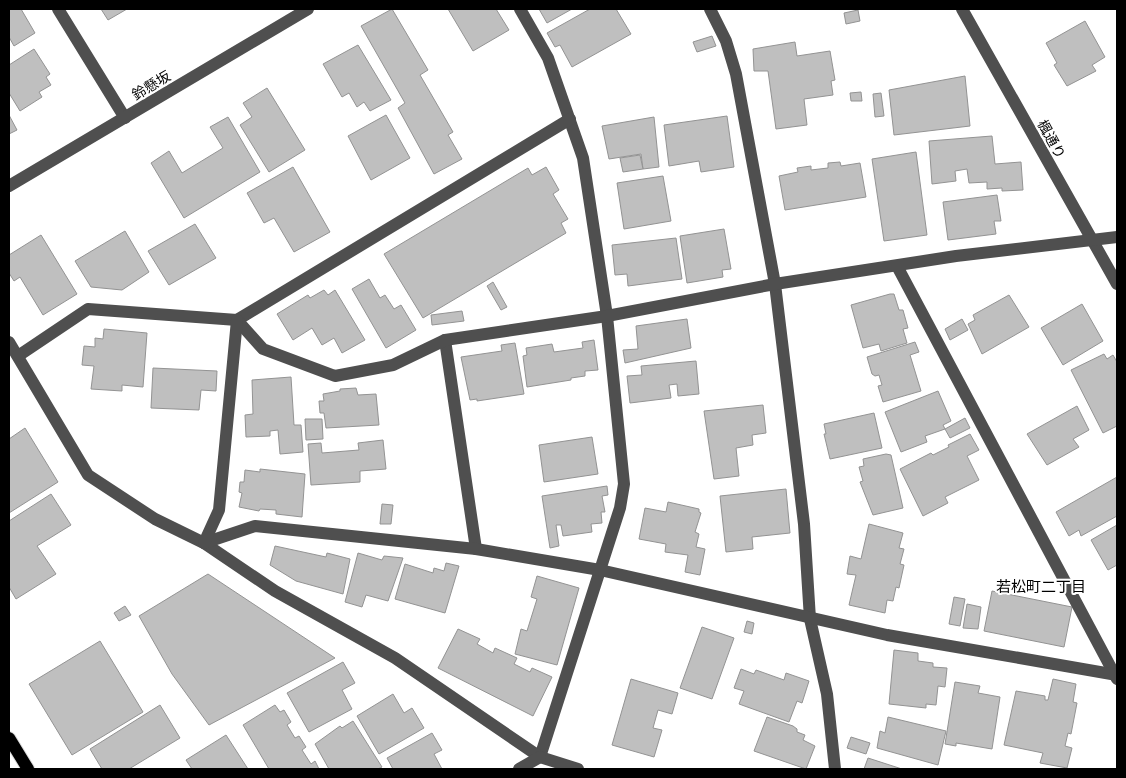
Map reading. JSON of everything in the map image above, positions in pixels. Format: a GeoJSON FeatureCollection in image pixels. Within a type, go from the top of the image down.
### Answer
{"type":"FeatureCollection","features":[{"type":"Feature","properties":{"kind":"main road"},"geometry":{"type":"LineString","coordinates":[[9,738],[28,769]]}},
{"type":"Feature","properties":{"kind":"street"},"geometry":{"type":"LineString","coordinates":[[58,9],[125,118]]}},
{"type":"Feature","properties":{"kind":"street","name":"鈴懸坂"},"geometry":{"type":"LineString","coordinates":[[9,186],[308,9]]}},
{"type":"Feature","properties":{"kind":"street"},"geometry":{"type":"LineString","coordinates":[[519,769],[540,757],[620,508],[624,484],[608,316],[582,158],[548,58],[520,9]]}},
{"type":"Feature","properties":{"kind":"street"},"geometry":{"type":"LineString","coordinates":[[710,9],[726,42],[736,74],[775,284],[804,524],[810,620],[827,694],[835,769]]}},
{"type":"Feature","properties":{"kind":"street","name":"楓通り"},"geometry":{"type":"LineString","coordinates":[[962,9],[1117,284]]}},
{"type":"Feature","properties":{"kind":"street"},"geometry":{"type":"LineString","coordinates":[[18,356],[88,309],[237,320],[570,119]]}},
{"type":"Feature","properties":{"kind":"street"},"geometry":{"type":"LineString","coordinates":[[237,320],[263,349],[335,376],[393,365],[446,340],[608,316],[775,284],[956,256],[1117,237]]}},
{"type":"Feature","properties":{"kind":"street"},"geometry":{"type":"LineString","coordinates":[[897,266],[1116,677]]}},
{"type":"Feature","properties":{"kind":"street"},"geometry":{"type":"LineString","coordinates":[[204,543],[218,510],[237,320]]}},
{"type":"Feature","properties":{"kind":"street"},"geometry":{"type":"LineString","coordinates":[[446,340],[476,549]]}},
{"type":"Feature","properties":{"kind":"street"},"geometry":{"type":"LineString","coordinates":[[9,342],[88,475],[156,520],[204,543],[275,591],[395,658],[540,757],[578,769]]}},
{"type":"Feature","properties":{"kind":"street"},"geometry":{"type":"LineString","coordinates":[[204,543],[255,526],[476,549],[600,570],[810,620],[1116,677]]}},
{"type":"Feature","properties":{"kind":"building"},"geometry":{"type":"Polygon","coordinates":[[[9,9],[21,9],[35,33],[14,46],[9,37],[9,9]]]}},
{"type":"Feature","properties":{"kind":"building"},"geometry":{"type":"Polygon","coordinates":[[[101,9],[127,9],[108,20],[101,9]]]}},
{"type":"Feature","properties":{"kind":"building"},"geometry":{"type":"Polygon","coordinates":[[[392,9],[428,70],[420,75],[453,132],[448,135],[462,159],[434,174],[398,108],[405,103],[361,26],[392,9]]]}},
{"type":"Feature","properties":{"kind":"building"},"geometry":{"type":"Polygon","coordinates":[[[448,9],[496,9],[509,30],[473,51],[448,9]]]}},
{"type":"Feature","properties":{"kind":"building"},"geometry":{"type":"Polygon","coordinates":[[[539,9],[572,9],[547,23],[539,9]]]}},
{"type":"Feature","properties":{"kind":"building"},"geometry":{"type":"Polygon","coordinates":[[[590,9],[616,9],[631,34],[572,67],[560,45],[555,47],[547,33],[590,9]]]}},
{"type":"Feature","properties":{"kind":"building"},"geometry":{"type":"Polygon","coordinates":[[[858,10],[860,21],[846,24],[844,13],[858,10]]]}},
{"type":"Feature","properties":{"kind":"building"},"geometry":{"type":"Polygon","coordinates":[[[1085,21],[1105,57],[1092,65],[1096,71],[1067,86],[1054,65],[1057,63],[1046,43],[1085,21]]]}},
{"type":"Feature","properties":{"kind":"building"},"geometry":{"type":"Polygon","coordinates":[[[712,36],[716,46],[697,52],[693,42],[712,36]]]}},
{"type":"Feature","properties":{"kind":"building"},"geometry":{"type":"Polygon","coordinates":[[[795,42],[797,56],[830,51],[835,80],[831,81],[833,95],[804,99],[807,125],[776,129],[768,71],[754,71],[753,49],[795,42]]]}},
{"type":"Feature","properties":{"kind":"building"},"geometry":{"type":"Polygon","coordinates":[[[358,45],[391,100],[370,111],[364,102],[357,107],[349,93],[342,97],[323,64],[358,45]]]}},
{"type":"Feature","properties":{"kind":"building"},"geometry":{"type":"Polygon","coordinates":[[[34,49],[50,74],[46,77],[51,85],[39,92],[42,97],[20,111],[9,93],[9,65],[34,49]]]}},
{"type":"Feature","properties":{"kind":"building"},"geometry":{"type":"Polygon","coordinates":[[[965,76],[970,126],[894,135],[889,90],[965,76]]]}},
{"type":"Feature","properties":{"kind":"building"},"geometry":{"type":"Polygon","coordinates":[[[267,88],[305,150],[269,172],[240,125],[252,117],[243,103],[267,88]]]}},
{"type":"Feature","properties":{"kind":"building"},"geometry":{"type":"Polygon","coordinates":[[[861,92],[862,101],[851,101],[850,93],[861,92]]]}},
{"type":"Feature","properties":{"kind":"building"},"geometry":{"type":"Polygon","coordinates":[[[881,93],[884,116],[875,117],[873,94],[881,93]]]}},
{"type":"Feature","properties":{"kind":"building"},"geometry":{"type":"Polygon","coordinates":[[[9,115],[17,130],[9,134],[9,115]]]}},
{"type":"Feature","properties":{"kind":"building"},"geometry":{"type":"Polygon","coordinates":[[[386,115],[410,158],[371,180],[348,136],[386,115]]]}},
{"type":"Feature","properties":{"kind":"building"},"geometry":{"type":"Polygon","coordinates":[[[727,116],[734,167],[701,172],[699,161],[669,166],[664,125],[727,116]]]}},
{"type":"Feature","properties":{"kind":"building"},"geometry":{"type":"Polygon","coordinates":[[[228,117],[260,172],[184,218],[151,163],[169,151],[182,173],[223,148],[210,127],[228,117]]]}},
{"type":"Feature","properties":{"kind":"building"},"geometry":{"type":"Polygon","coordinates":[[[654,117],[659,167],[643,169],[641,154],[609,159],[602,126],[654,117]]]}},
{"type":"Feature","properties":{"kind":"building"},"geometry":{"type":"Polygon","coordinates":[[[992,136],[995,164],[1021,162],[1023,190],[1002,191],[1002,188],[987,189],[987,182],[969,183],[967,169],[955,171],[956,181],[932,184],[929,141],[992,136]]]}},
{"type":"Feature","properties":{"kind":"building"},"geometry":{"type":"Polygon","coordinates":[[[916,152],[927,235],[884,241],[872,159],[916,152]]]}},
{"type":"Feature","properties":{"kind":"building"},"geometry":{"type":"Polygon","coordinates":[[[640,155],[643,169],[623,172],[620,158],[640,155]]]}},
{"type":"Feature","properties":{"kind":"building"},"geometry":{"type":"Polygon","coordinates":[[[840,162],[841,166],[860,163],[866,197],[785,210],[779,176],[798,172],[797,168],[811,166],[811,170],[828,168],[828,163],[840,162]]]}},
{"type":"Feature","properties":{"kind":"building"},"geometry":{"type":"Polygon","coordinates":[[[293,167],[330,232],[294,252],[274,218],[264,223],[247,193],[293,167]]]}},
{"type":"Feature","properties":{"kind":"building"},"geometry":{"type":"Polygon","coordinates":[[[546,167],[559,190],[553,194],[568,219],[561,223],[566,233],[423,318],[384,254],[528,168],[532,175],[546,167]]]}},
{"type":"Feature","properties":{"kind":"building"},"geometry":{"type":"Polygon","coordinates":[[[663,176],[671,221],[624,229],[617,183],[663,176]]]}},
{"type":"Feature","properties":{"kind":"building"},"geometry":{"type":"Polygon","coordinates":[[[997,195],[1001,221],[994,221],[996,234],[948,240],[943,202],[997,195]]]}},
{"type":"Feature","properties":{"kind":"building"},"geometry":{"type":"Polygon","coordinates":[[[195,224],[216,258],[169,285],[148,251],[195,224]]]}},
{"type":"Feature","properties":{"kind":"building"},"geometry":{"type":"Polygon","coordinates":[[[724,229],[731,269],[722,270],[723,277],[687,283],[680,236],[724,229]]]}},
{"type":"Feature","properties":{"kind":"building"},"geometry":{"type":"Polygon","coordinates":[[[125,231],[149,272],[122,290],[91,287],[75,261],[125,231]]]}},
{"type":"Feature","properties":{"kind":"building"},"geometry":{"type":"Polygon","coordinates":[[[41,235],[77,294],[43,315],[20,277],[14,281],[9,273],[9,255],[41,235]]]}},
{"type":"Feature","properties":{"kind":"building"},"geometry":{"type":"Polygon","coordinates":[[[676,238],[682,279],[628,286],[627,274],[615,275],[612,245],[676,238]]]}},
{"type":"Feature","properties":{"kind":"building"},"geometry":{"type":"Polygon","coordinates":[[[369,279],[380,298],[385,295],[394,309],[401,305],[416,330],[386,348],[352,289],[369,279]]]}},
{"type":"Feature","properties":{"kind":"building"},"geometry":{"type":"Polygon","coordinates":[[[493,282],[507,307],[501,310],[487,286],[493,282]]]}},
{"type":"Feature","properties":{"kind":"building"},"geometry":{"type":"Polygon","coordinates":[[[324,290],[328,295],[335,290],[365,340],[342,353],[334,338],[322,345],[312,328],[293,340],[277,314],[308,295],[310,298],[324,290]]]}},
{"type":"Feature","properties":{"kind":"building"},"geometry":{"type":"Polygon","coordinates":[[[894,294],[899,310],[903,310],[908,328],[903,329],[907,343],[881,351],[879,344],[863,348],[851,305],[894,294]]]}},
{"type":"Feature","properties":{"kind":"building"},"geometry":{"type":"Polygon","coordinates":[[[1009,295],[1029,327],[982,354],[968,324],[975,320],[973,315],[1009,295]]]}},
{"type":"Feature","properties":{"kind":"building"},"geometry":{"type":"Polygon","coordinates":[[[1082,304],[1103,341],[1063,365],[1041,328],[1082,304]]]}},
{"type":"Feature","properties":{"kind":"building"},"geometry":{"type":"Polygon","coordinates":[[[462,311],[464,321],[432,325],[431,315],[462,311]]]}},
{"type":"Feature","properties":{"kind":"building"},"geometry":{"type":"Polygon","coordinates":[[[687,319],[691,348],[625,363],[623,350],[638,349],[636,326],[687,319]]]}},
{"type":"Feature","properties":{"kind":"building"},"geometry":{"type":"Polygon","coordinates":[[[962,319],[968,330],[950,340],[945,329],[962,319]]]}},
{"type":"Feature","properties":{"kind":"building"},"geometry":{"type":"Polygon","coordinates":[[[104,329],[147,333],[143,387],[122,385],[122,391],[91,389],[94,366],[82,365],[84,346],[95,347],[95,338],[103,339],[104,329]]]}},
{"type":"Feature","properties":{"kind":"building"},"geometry":{"type":"Polygon","coordinates":[[[594,340],[598,370],[585,371],[585,376],[571,378],[571,380],[527,387],[523,356],[527,355],[526,348],[552,344],[554,352],[583,348],[582,342],[594,340]]]}},
{"type":"Feature","properties":{"kind":"building"},"geometry":{"type":"Polygon","coordinates":[[[915,342],[919,352],[910,355],[921,391],[883,402],[878,386],[882,385],[879,375],[875,376],[872,374],[867,357],[915,342]]]}},
{"type":"Feature","properties":{"kind":"building"},"geometry":{"type":"Polygon","coordinates":[[[515,343],[524,394],[477,401],[477,399],[470,400],[461,357],[502,351],[501,345],[515,343]]]}},
{"type":"Feature","properties":{"kind":"building"},"geometry":{"type":"Polygon","coordinates":[[[1104,354],[1107,359],[1113,355],[1117,362],[1117,426],[1103,433],[1071,370],[1104,354]]]}},
{"type":"Feature","properties":{"kind":"building"},"geometry":{"type":"Polygon","coordinates":[[[696,361],[699,394],[678,396],[677,384],[669,385],[671,398],[630,403],[627,376],[642,375],[641,366],[696,361]]]}},
{"type":"Feature","properties":{"kind":"building"},"geometry":{"type":"Polygon","coordinates":[[[153,368],[217,371],[216,391],[201,390],[199,410],[151,408],[153,368]]]}},
{"type":"Feature","properties":{"kind":"building"},"geometry":{"type":"Polygon","coordinates":[[[291,377],[294,425],[301,425],[303,452],[280,454],[278,430],[270,431],[270,436],[246,437],[245,415],[253,414],[252,380],[291,377]]]}},
{"type":"Feature","properties":{"kind":"building"},"geometry":{"type":"Polygon","coordinates":[[[356,388],[358,395],[376,394],[379,425],[326,428],[324,413],[320,413],[319,401],[324,401],[323,394],[340,391],[340,389],[356,388]]]}},
{"type":"Feature","properties":{"kind":"building"},"geometry":{"type":"Polygon","coordinates":[[[938,391],[951,421],[943,425],[945,429],[925,436],[927,442],[901,452],[885,412],[938,391]]]}},
{"type":"Feature","properties":{"kind":"building"},"geometry":{"type":"Polygon","coordinates":[[[763,405],[766,433],[752,435],[753,445],[736,448],[739,476],[714,479],[704,411],[763,405]]]}},
{"type":"Feature","properties":{"kind":"building"},"geometry":{"type":"Polygon","coordinates":[[[1077,406],[1089,430],[1073,439],[1079,447],[1047,465],[1027,434],[1077,406]]]}},
{"type":"Feature","properties":{"kind":"building"},"geometry":{"type":"Polygon","coordinates":[[[874,413],[882,448],[830,459],[824,434],[826,434],[824,424],[874,413]]]}},
{"type":"Feature","properties":{"kind":"building"},"geometry":{"type":"Polygon","coordinates":[[[965,418],[970,428],[950,438],[945,429],[965,418]]]}},
{"type":"Feature","properties":{"kind":"building"},"geometry":{"type":"Polygon","coordinates":[[[305,419],[322,419],[323,439],[306,440],[305,419]]]}},
{"type":"Feature","properties":{"kind":"building"},"geometry":{"type":"Polygon","coordinates":[[[25,428],[58,482],[9,513],[9,439],[25,428]]]}},
{"type":"Feature","properties":{"kind":"building"},"geometry":{"type":"Polygon","coordinates":[[[970,434],[979,450],[967,456],[979,480],[945,497],[948,503],[923,516],[900,469],[931,453],[933,455],[949,447],[948,445],[970,434]]]}},
{"type":"Feature","properties":{"kind":"building"},"geometry":{"type":"Polygon","coordinates":[[[592,437],[598,474],[544,482],[539,445],[592,437]]]}},
{"type":"Feature","properties":{"kind":"building"},"geometry":{"type":"Polygon","coordinates":[[[383,440],[386,469],[360,471],[360,482],[311,485],[308,444],[321,443],[322,453],[359,450],[358,443],[383,440]]]}},
{"type":"Feature","properties":{"kind":"building"},"geometry":{"type":"Polygon","coordinates":[[[886,454],[891,455],[903,508],[873,515],[860,482],[863,481],[859,467],[864,466],[863,459],[886,454]]]}},
{"type":"Feature","properties":{"kind":"building"},"geometry":{"type":"Polygon","coordinates":[[[260,469],[305,474],[302,517],[276,514],[276,510],[260,509],[259,511],[239,507],[242,493],[239,492],[240,482],[244,482],[245,470],[260,472],[260,469]]]}},
{"type":"Feature","properties":{"kind":"building"},"geometry":{"type":"Polygon","coordinates":[[[1117,477],[1117,516],[1081,536],[1079,530],[1069,536],[1056,512],[1117,477]]]}},
{"type":"Feature","properties":{"kind":"building"},"geometry":{"type":"Polygon","coordinates":[[[607,486],[608,495],[602,496],[605,512],[601,512],[602,523],[591,524],[592,532],[563,536],[561,525],[556,525],[559,546],[550,548],[542,496],[607,486]]]}},
{"type":"Feature","properties":{"kind":"building"},"geometry":{"type":"Polygon","coordinates":[[[786,489],[790,533],[752,537],[753,549],[726,552],[720,496],[786,489]]]}},
{"type":"Feature","properties":{"kind":"building"},"geometry":{"type":"Polygon","coordinates":[[[51,494],[71,525],[37,546],[56,574],[16,599],[9,587],[9,521],[51,494]]]}},
{"type":"Feature","properties":{"kind":"building"},"geometry":{"type":"Polygon","coordinates":[[[668,502],[699,509],[701,513],[695,532],[699,534],[696,547],[705,549],[700,575],[685,572],[688,555],[665,552],[666,544],[639,539],[645,508],[666,512],[668,502]]]}},
{"type":"Feature","properties":{"kind":"building"},"geometry":{"type":"Polygon","coordinates":[[[382,504],[393,505],[391,524],[380,524],[382,504]]]}},
{"type":"Feature","properties":{"kind":"building"},"geometry":{"type":"Polygon","coordinates":[[[869,524],[903,533],[899,548],[904,549],[900,564],[904,565],[899,588],[896,587],[893,601],[887,600],[885,613],[849,605],[856,575],[847,574],[850,556],[861,559],[869,524]]]}},
{"type":"Feature","properties":{"kind":"building"},"geometry":{"type":"Polygon","coordinates":[[[1117,525],[1117,565],[1108,570],[1091,540],[1117,525]]]}},
{"type":"Feature","properties":{"kind":"building"},"geometry":{"type":"Polygon","coordinates":[[[275,546],[326,557],[327,553],[350,559],[343,594],[296,581],[270,565],[275,546]]]}},
{"type":"Feature","properties":{"kind":"building"},"geometry":{"type":"Polygon","coordinates":[[[358,553],[382,560],[384,556],[403,558],[388,601],[366,595],[362,607],[345,602],[358,553]]]}},
{"type":"Feature","properties":{"kind":"building"},"geometry":{"type":"Polygon","coordinates":[[[446,563],[459,566],[445,613],[395,599],[405,564],[433,573],[434,568],[444,571],[446,563]]]}},
{"type":"Feature","properties":{"kind":"building"},"geometry":{"type":"Polygon","coordinates":[[[208,574],[335,658],[209,725],[172,674],[139,616],[208,574]]]}},
{"type":"Feature","properties":{"kind":"building"},"geometry":{"type":"Polygon","coordinates":[[[537,576],[579,588],[557,665],[515,654],[521,629],[527,631],[537,599],[531,597],[537,576]]]}},
{"type":"Feature","properties":{"kind":"building"},"geometry":{"type":"Polygon","coordinates":[[[992,591],[1072,607],[1064,647],[984,631],[992,591]]]}},
{"type":"Feature","properties":{"kind":"building"},"geometry":{"type":"Polygon","coordinates":[[[954,597],[965,599],[960,626],[949,624],[954,597]]]}},
{"type":"Feature","properties":{"kind":"building"},"geometry":{"type":"Polygon","coordinates":[[[967,604],[981,607],[978,629],[963,628],[967,604]]]}},
{"type":"Feature","properties":{"kind":"building"},"geometry":{"type":"Polygon","coordinates":[[[125,606],[131,615],[119,621],[114,613],[125,606]]]}},
{"type":"Feature","properties":{"kind":"building"},"geometry":{"type":"Polygon","coordinates":[[[747,621],[754,623],[752,634],[744,632],[747,621]]]}},
{"type":"Feature","properties":{"kind":"building"},"geometry":{"type":"Polygon","coordinates":[[[702,627],[734,638],[712,699],[680,688],[702,627]]]}},
{"type":"Feature","properties":{"kind":"building"},"geometry":{"type":"Polygon","coordinates":[[[458,629],[480,639],[477,644],[493,653],[495,648],[517,658],[514,664],[530,672],[532,668],[552,677],[533,716],[438,668],[458,629]]]}},
{"type":"Feature","properties":{"kind":"building"},"geometry":{"type":"Polygon","coordinates":[[[100,641],[143,712],[72,755],[29,684],[100,641]]]}},
{"type":"Feature","properties":{"kind":"building"},"geometry":{"type":"Polygon","coordinates":[[[894,650],[918,653],[918,661],[933,663],[933,667],[947,668],[945,687],[938,686],[936,705],[926,704],[926,708],[889,704],[894,650]]]}},
{"type":"Feature","properties":{"kind":"building"},"geometry":{"type":"Polygon","coordinates":[[[343,662],[355,683],[342,690],[352,709],[309,732],[287,693],[343,662]]]}},
{"type":"Feature","properties":{"kind":"building"},"geometry":{"type":"Polygon","coordinates":[[[741,669],[754,674],[756,670],[784,680],[786,673],[809,681],[802,703],[797,701],[789,722],[739,704],[744,691],[734,688],[741,669]]]}},
{"type":"Feature","properties":{"kind":"building"},"geometry":{"type":"Polygon","coordinates":[[[631,679],[678,693],[672,714],[658,710],[653,728],[662,730],[654,757],[612,745],[631,679]]]}},
{"type":"Feature","properties":{"kind":"building"},"geometry":{"type":"Polygon","coordinates":[[[1053,679],[1076,684],[1073,702],[1077,703],[1071,734],[1068,733],[1065,746],[1072,748],[1067,768],[1040,763],[1043,753],[1004,745],[1016,691],[1045,696],[1045,700],[1048,700],[1053,679]]]}},
{"type":"Feature","properties":{"kind":"building"},"geometry":{"type":"Polygon","coordinates":[[[955,682],[980,686],[978,693],[1000,697],[992,749],[956,743],[956,746],[945,744],[955,682]]]}},
{"type":"Feature","properties":{"kind":"building"},"geometry":{"type":"Polygon","coordinates":[[[393,694],[404,713],[412,708],[424,728],[379,754],[357,716],[393,694]]]}},
{"type":"Feature","properties":{"kind":"building"},"geometry":{"type":"Polygon","coordinates":[[[160,705],[180,738],[129,769],[102,769],[90,749],[160,705]]]}},
{"type":"Feature","properties":{"kind":"building"},"geometry":{"type":"Polygon","coordinates":[[[275,705],[280,712],[284,710],[291,722],[287,725],[295,738],[299,736],[306,747],[302,750],[311,764],[315,761],[319,769],[269,769],[243,725],[275,705]]]}},
{"type":"Feature","properties":{"kind":"building"},"geometry":{"type":"Polygon","coordinates":[[[767,717],[793,726],[797,729],[797,732],[805,735],[803,740],[815,746],[806,769],[754,751],[767,717]]]}},
{"type":"Feature","properties":{"kind":"building"},"geometry":{"type":"Polygon","coordinates":[[[888,717],[946,731],[938,765],[877,748],[880,731],[885,733],[888,717]]]}},
{"type":"Feature","properties":{"kind":"building"},"geometry":{"type":"Polygon","coordinates":[[[353,721],[382,767],[378,769],[329,769],[315,744],[340,726],[342,728],[353,721]]]}},
{"type":"Feature","properties":{"kind":"building"},"geometry":{"type":"Polygon","coordinates":[[[432,733],[442,750],[434,754],[442,769],[393,769],[387,758],[432,733]]]}},
{"type":"Feature","properties":{"kind":"building"},"geometry":{"type":"Polygon","coordinates":[[[226,735],[248,769],[192,769],[186,760],[226,735]]]}},
{"type":"Feature","properties":{"kind":"building"},"geometry":{"type":"Polygon","coordinates":[[[851,737],[870,743],[866,754],[847,748],[851,737]]]}},
{"type":"Feature","properties":{"kind":"building"},"geometry":{"type":"Polygon","coordinates":[[[868,758],[902,769],[864,769],[868,758]]]}},
{"type":"Feature","properties":{"kind":"district","name":"若松町二丁目"},"geometry":{"type":"Point","coordinates":[1041,586]}}]}
